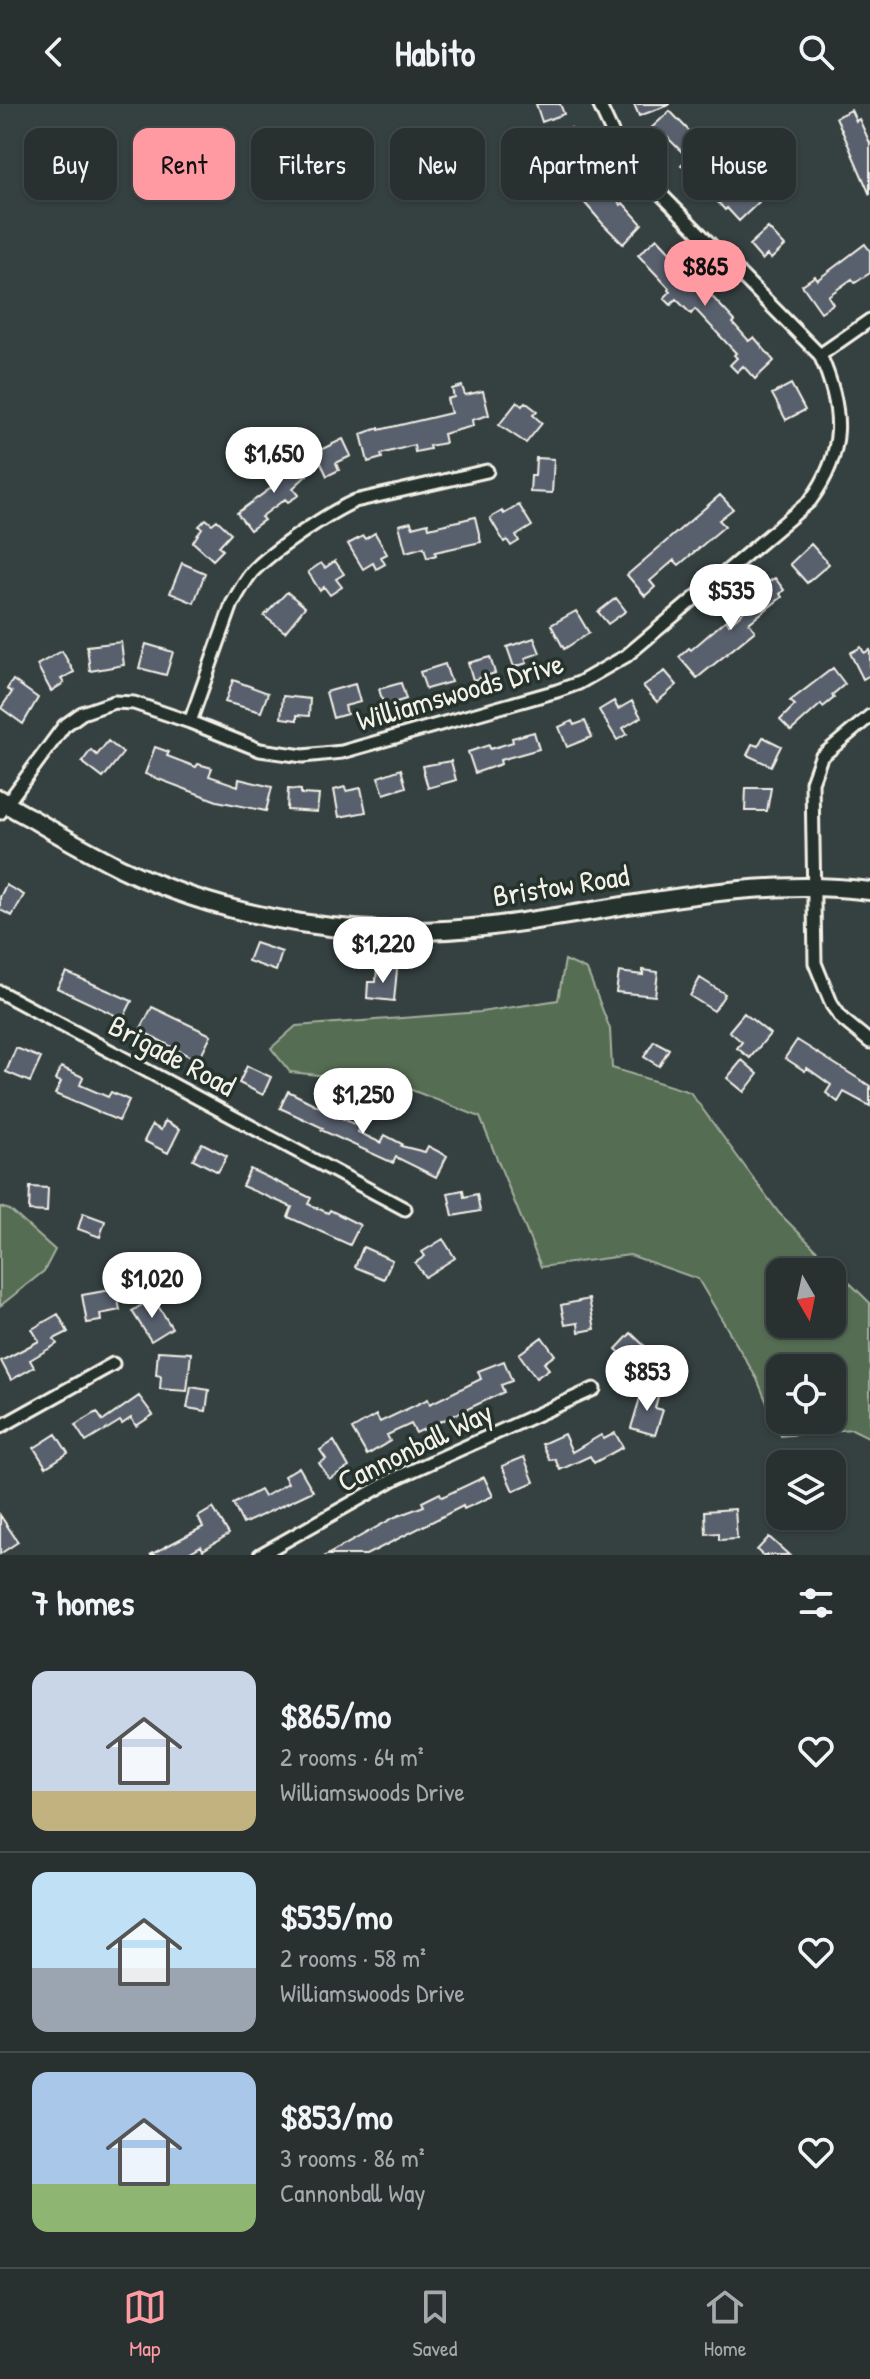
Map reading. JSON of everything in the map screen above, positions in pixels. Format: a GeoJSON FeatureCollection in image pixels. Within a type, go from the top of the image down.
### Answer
{"type":"FeatureCollection","features":[{"type":"Feature","properties":{"kind":"main road","name":"Bristow Road"},"geometry":{"type":"LineString","coordinates":[[2,805],[149,881],[263,917],[324,927],[419,932],[477,927],[695,894],[814,886],[870,891]]}},
{"type":"Feature","properties":{"kind":"street","name":"Williamswoods Drive"},"geometry":{"type":"LineString","coordinates":[[2,805],[64,726],[82,713],[114,702],[134,703],[260,750],[303,756],[342,752],[557,691],[626,656],[792,517],[821,485],[833,460],[838,433],[834,394],[820,355],[638,171],[617,143],[599,104]]}},
{"type":"Feature","properties":{"kind":"street"},"geometry":{"type":"LineString","coordinates":[[820,355],[870,320]]}},
{"type":"Feature","properties":{"kind":"street"},"geometry":{"type":"LineString","coordinates":[[190,722],[232,604],[241,586],[264,561],[339,508],[355,501],[487,471]]}},
{"type":"Feature","properties":{"kind":"street"},"geometry":{"type":"LineString","coordinates":[[870,716],[826,752],[816,767],[812,782],[813,947],[821,981],[832,1005],[842,1019],[870,1042]]}},
{"type":"Feature","properties":{"kind":"street","name":"Brigade Road"},"geometry":{"type":"LineString","coordinates":[[0,992],[405,1209]]}},
{"type":"Feature","properties":{"kind":"street"},"geometry":{"type":"LineString","coordinates":[[0,1427],[113,1364]]}},
{"type":"Feature","properties":{"kind":"street","name":"Cannonball Way"},"geometry":{"type":"LineString","coordinates":[[260,1555],[396,1478],[594,1389]]}},
{"type":"Feature","properties":{"kind":"green space"},"geometry":{"type":"Polygon","coordinates":[[[565,960],[587,970],[610,1029],[612,1068],[690,1092],[779,1213],[824,1258],[766,1258],[766,1338],[846,1338],[846,1279],[870,1303],[870,1438],[852,1429],[846,1430],[846,1354],[766,1354],[766,1400],[757,1379],[698,1279],[630,1255],[541,1267],[480,1117],[394,1083],[290,1072],[271,1048],[296,1026],[481,1012],[558,1000],[565,960]]]}},
{"type":"Feature","properties":{"kind":"green space"},"geometry":{"type":"Polygon","coordinates":[[[0,1207],[10,1210],[55,1250],[44,1271],[0,1306],[0,1207]]]}},
{"type":"Feature","properties":{"kind":"building"},"geometry":{"type":"Polygon","coordinates":[[[536,104],[560,104],[564,114],[542,122],[536,104]]]}},
{"type":"Feature","properties":{"kind":"building"},"geometry":{"type":"Polygon","coordinates":[[[634,104],[669,104],[669,105],[639,116],[634,104]]]}},
{"type":"Feature","properties":{"kind":"building"},"geometry":{"type":"Polygon","coordinates":[[[851,110],[856,121],[859,119],[870,143],[870,195],[836,117],[851,110]]]}},
{"type":"Feature","properties":{"kind":"building"},"geometry":{"type":"Polygon","coordinates":[[[670,111],[686,128],[683,128],[683,153],[667,137],[667,128],[651,128],[670,111]]]}},
{"type":"Feature","properties":{"kind":"building"},"geometry":{"type":"Polygon","coordinates":[[[582,200],[617,200],[642,224],[623,244],[582,200]]]}},
{"type":"Feature","properties":{"kind":"building"},"geometry":{"type":"Polygon","coordinates":[[[716,200],[759,202],[739,221],[727,208],[725,210],[716,200]]]}},
{"type":"Feature","properties":{"kind":"building"},"geometry":{"type":"Polygon","coordinates":[[[768,228],[785,246],[771,259],[767,255],[762,260],[749,245],[768,228]]]}},
{"type":"Feature","properties":{"kind":"building"},"geometry":{"type":"Polygon","coordinates":[[[657,238],[735,321],[733,323],[749,341],[754,337],[774,361],[755,379],[743,366],[737,372],[730,365],[737,358],[736,353],[695,309],[691,314],[676,299],[671,305],[664,298],[670,292],[669,288],[638,255],[657,238]]]}},
{"type":"Feature","properties":{"kind":"building"},"geometry":{"type":"Polygon","coordinates":[[[865,244],[870,251],[870,273],[855,283],[852,279],[828,296],[833,304],[821,312],[802,285],[815,276],[817,280],[865,244]]]}},
{"type":"Feature","properties":{"kind":"building"},"geometry":{"type":"Polygon","coordinates":[[[791,384],[805,410],[786,420],[772,394],[791,384]]]}},
{"type":"Feature","properties":{"kind":"building"},"geometry":{"type":"Polygon","coordinates":[[[462,386],[465,395],[483,391],[489,415],[472,420],[473,426],[443,434],[445,443],[429,446],[430,449],[415,452],[414,445],[381,454],[382,458],[368,462],[361,434],[451,413],[447,399],[454,397],[452,389],[462,386]]]}},
{"type":"Feature","properties":{"kind":"building"},"geometry":{"type":"Polygon","coordinates":[[[517,402],[522,406],[525,402],[537,411],[533,415],[542,423],[526,443],[499,425],[517,402]]]}},
{"type":"Feature","properties":{"kind":"building"},"geometry":{"type":"Polygon","coordinates":[[[343,439],[351,456],[336,463],[339,470],[327,476],[316,452],[343,439]]]}},
{"type":"Feature","properties":{"kind":"building"},"geometry":{"type":"Polygon","coordinates":[[[536,458],[554,459],[552,493],[530,492],[536,458]]]}},
{"type":"Feature","properties":{"kind":"building"},"geometry":{"type":"Polygon","coordinates":[[[297,461],[307,475],[293,488],[299,495],[288,502],[285,499],[261,517],[264,520],[250,530],[237,513],[275,485],[269,475],[297,461]]]}},
{"type":"Feature","properties":{"kind":"building"},"geometry":{"type":"Polygon","coordinates":[[[720,495],[733,509],[719,520],[725,526],[679,565],[674,560],[650,581],[655,587],[645,596],[627,575],[720,495]]]}},
{"type":"Feature","properties":{"kind":"building"},"geometry":{"type":"Polygon","coordinates":[[[519,505],[532,526],[516,536],[519,541],[511,546],[507,540],[504,542],[490,518],[519,505]]]}},
{"type":"Feature","properties":{"kind":"building"},"geometry":{"type":"Polygon","coordinates":[[[475,517],[481,542],[435,552],[436,555],[427,558],[424,547],[406,552],[399,525],[411,522],[412,527],[428,523],[429,528],[475,517]]]}},
{"type":"Feature","properties":{"kind":"building"},"geometry":{"type":"Polygon","coordinates":[[[206,519],[212,524],[217,520],[231,533],[219,546],[223,550],[213,560],[193,542],[202,528],[199,526],[206,519]]]}},
{"type":"Feature","properties":{"kind":"building"},"geometry":{"type":"Polygon","coordinates":[[[375,533],[387,554],[381,557],[385,564],[376,569],[373,563],[363,569],[348,544],[375,533]]]}},
{"type":"Feature","properties":{"kind":"building"},"geometry":{"type":"Polygon","coordinates":[[[811,544],[829,564],[807,583],[790,564],[811,544]]]}},
{"type":"Feature","properties":{"kind":"building"},"geometry":{"type":"Polygon","coordinates":[[[335,561],[344,574],[336,579],[342,587],[330,595],[324,587],[320,591],[308,572],[321,563],[325,568],[335,561]]]}},
{"type":"Feature","properties":{"kind":"building"},"geometry":{"type":"Polygon","coordinates":[[[182,563],[205,573],[194,603],[170,593],[182,563]]]}},
{"type":"Feature","properties":{"kind":"building"},"geometry":{"type":"Polygon","coordinates":[[[775,578],[784,590],[780,594],[782,597],[749,623],[755,631],[697,678],[679,657],[726,620],[729,624],[755,602],[751,597],[760,590],[758,588],[775,578]]]}},
{"type":"Feature","properties":{"kind":"building"},"geometry":{"type":"Polygon","coordinates":[[[287,592],[305,607],[285,632],[264,616],[287,592]]]}},
{"type":"Feature","properties":{"kind":"building"},"geometry":{"type":"Polygon","coordinates":[[[616,598],[626,611],[608,624],[598,612],[616,598]]]}},
{"type":"Feature","properties":{"kind":"building"},"geometry":{"type":"Polygon","coordinates":[[[576,611],[589,633],[564,649],[551,625],[576,611]]]}},
{"type":"Feature","properties":{"kind":"building"},"geometry":{"type":"Polygon","coordinates":[[[534,638],[540,653],[525,658],[527,663],[514,667],[507,647],[534,638]]]}},
{"type":"Feature","properties":{"kind":"building"},"geometry":{"type":"Polygon","coordinates":[[[121,642],[124,665],[90,671],[87,646],[121,642]]]}},
{"type":"Feature","properties":{"kind":"building"},"geometry":{"type":"Polygon","coordinates":[[[146,644],[173,652],[166,675],[139,668],[146,644]]]}},
{"type":"Feature","properties":{"kind":"building"},"geometry":{"type":"Polygon","coordinates":[[[861,647],[864,653],[870,650],[870,675],[863,679],[850,653],[861,647]]]}},
{"type":"Feature","properties":{"kind":"building"},"geometry":{"type":"Polygon","coordinates":[[[62,651],[74,672],[61,679],[64,683],[51,691],[37,665],[62,651]]]}},
{"type":"Feature","properties":{"kind":"building"},"geometry":{"type":"Polygon","coordinates":[[[490,657],[495,673],[473,680],[468,663],[490,657]]]}},
{"type":"Feature","properties":{"kind":"building"},"geometry":{"type":"Polygon","coordinates":[[[445,664],[451,682],[426,689],[420,672],[445,664]]]}},
{"type":"Feature","properties":{"kind":"building"},"geometry":{"type":"Polygon","coordinates":[[[833,668],[845,684],[832,695],[834,698],[823,707],[821,704],[791,731],[780,720],[795,705],[790,701],[833,668]]]}},
{"type":"Feature","properties":{"kind":"building"},"geometry":{"type":"Polygon","coordinates":[[[665,671],[677,685],[657,702],[643,686],[665,671]]]}},
{"type":"Feature","properties":{"kind":"building"},"geometry":{"type":"Polygon","coordinates":[[[13,680],[38,698],[23,724],[1,708],[12,692],[7,689],[13,680]]]}},
{"type":"Feature","properties":{"kind":"building"},"geometry":{"type":"Polygon","coordinates":[[[233,680],[268,693],[261,712],[225,702],[233,680]]]}},
{"type":"Feature","properties":{"kind":"building"},"geometry":{"type":"Polygon","coordinates":[[[401,683],[406,699],[384,706],[379,689],[401,683]]]}},
{"type":"Feature","properties":{"kind":"building"},"geometry":{"type":"Polygon","coordinates":[[[355,684],[360,702],[345,706],[347,714],[333,718],[326,692],[355,684]]]}},
{"type":"Feature","properties":{"kind":"building"},"geometry":{"type":"Polygon","coordinates":[[[283,696],[310,699],[309,716],[297,715],[297,720],[281,718],[283,696]]]}},
{"type":"Feature","properties":{"kind":"building"},"geometry":{"type":"Polygon","coordinates":[[[614,701],[618,709],[632,701],[641,717],[623,728],[627,734],[617,740],[599,710],[614,701]]]}},
{"type":"Feature","properties":{"kind":"building"},"geometry":{"type":"Polygon","coordinates":[[[572,721],[574,725],[585,721],[592,737],[567,747],[559,727],[572,721]]]}},
{"type":"Feature","properties":{"kind":"building"},"geometry":{"type":"Polygon","coordinates":[[[534,732],[539,749],[500,760],[501,764],[475,773],[468,752],[489,745],[490,749],[534,732]]]}},
{"type":"Feature","properties":{"kind":"building"},"geometry":{"type":"Polygon","coordinates":[[[763,737],[781,746],[771,766],[747,755],[752,744],[758,746],[763,737]]]}},
{"type":"Feature","properties":{"kind":"building"},"geometry":{"type":"Polygon","coordinates":[[[108,741],[123,753],[103,778],[82,762],[91,750],[97,755],[108,741]]]}},
{"type":"Feature","properties":{"kind":"building"},"geometry":{"type":"Polygon","coordinates":[[[155,747],[169,752],[167,756],[196,767],[198,764],[212,768],[209,776],[238,786],[239,779],[272,787],[266,811],[217,801],[145,774],[155,747]]]}},
{"type":"Feature","properties":{"kind":"building"},"geometry":{"type":"Polygon","coordinates":[[[451,761],[456,780],[428,788],[422,766],[451,761]]]}},
{"type":"Feature","properties":{"kind":"building"},"geometry":{"type":"Polygon","coordinates":[[[401,769],[406,787],[384,794],[378,777],[401,769]]]}},
{"type":"Feature","properties":{"kind":"building"},"geometry":{"type":"Polygon","coordinates":[[[345,787],[346,791],[361,788],[366,812],[339,817],[334,790],[345,787]]]}},
{"type":"Feature","properties":{"kind":"building"},"geometry":{"type":"Polygon","coordinates":[[[746,788],[771,788],[767,811],[745,811],[746,788]]]}},
{"type":"Feature","properties":{"kind":"building"},"geometry":{"type":"Polygon","coordinates":[[[288,789],[301,790],[301,794],[319,795],[317,812],[287,810],[288,789]]]}},
{"type":"Feature","properties":{"kind":"building"},"geometry":{"type":"Polygon","coordinates":[[[6,885],[24,895],[12,916],[0,910],[0,897],[6,885]]]}},
{"type":"Feature","properties":{"kind":"building"},"geometry":{"type":"Polygon","coordinates":[[[255,943],[282,952],[276,971],[248,961],[255,943]]]}},
{"type":"Feature","properties":{"kind":"building"},"geometry":{"type":"Polygon","coordinates":[[[377,968],[397,969],[394,1001],[367,998],[368,982],[376,982],[377,968]]]}},
{"type":"Feature","properties":{"kind":"building"},"geometry":{"type":"Polygon","coordinates":[[[643,970],[658,972],[655,996],[616,992],[619,972],[643,975],[643,970]]]}},
{"type":"Feature","properties":{"kind":"building"},"geometry":{"type":"Polygon","coordinates":[[[66,972],[132,1001],[123,1019],[57,988],[66,972]]]}},
{"type":"Feature","properties":{"kind":"building"},"geometry":{"type":"Polygon","coordinates":[[[700,978],[725,994],[714,1011],[690,996],[700,978]]]}},
{"type":"Feature","properties":{"kind":"building"},"geometry":{"type":"Polygon","coordinates":[[[152,1007],[211,1035],[198,1061],[140,1030],[152,1007]]]}},
{"type":"Feature","properties":{"kind":"building"},"geometry":{"type":"Polygon","coordinates":[[[744,1013],[770,1034],[750,1058],[737,1048],[742,1042],[729,1031],[744,1013]]]}},
{"type":"Feature","properties":{"kind":"building"},"geometry":{"type":"Polygon","coordinates":[[[797,1040],[870,1086],[870,1106],[844,1092],[838,1102],[826,1093],[831,1085],[807,1068],[805,1071],[785,1058],[797,1040]]]}},
{"type":"Feature","properties":{"kind":"building"},"geometry":{"type":"Polygon","coordinates":[[[654,1041],[669,1049],[659,1066],[644,1057],[654,1041]]]}},
{"type":"Feature","properties":{"kind":"building"},"geometry":{"type":"Polygon","coordinates":[[[16,1048],[41,1058],[30,1082],[6,1072],[16,1048]]]}},
{"type":"Feature","properties":{"kind":"building"},"geometry":{"type":"Polygon","coordinates":[[[742,1060],[758,1074],[744,1092],[727,1078],[742,1060]]]}},
{"type":"Feature","properties":{"kind":"building"},"geometry":{"type":"Polygon","coordinates":[[[247,1066],[271,1077],[263,1095],[239,1083],[247,1066]]]}},
{"type":"Feature","properties":{"kind":"building"},"geometry":{"type":"Polygon","coordinates":[[[61,1067],[83,1077],[80,1085],[108,1097],[111,1092],[129,1100],[119,1121],[55,1094],[61,1082],[55,1080],[61,1067]]]}},
{"type":"Feature","properties":{"kind":"building"},"geometry":{"type":"Polygon","coordinates":[[[288,1091],[360,1127],[358,1132],[381,1143],[385,1135],[401,1146],[425,1152],[428,1146],[447,1156],[436,1177],[396,1157],[393,1163],[280,1108],[288,1091]]]}},
{"type":"Feature","properties":{"kind":"building"},"geometry":{"type":"Polygon","coordinates":[[[165,1121],[180,1129],[168,1153],[144,1141],[152,1125],[161,1130],[165,1121]]]}},
{"type":"Feature","properties":{"kind":"building"},"geometry":{"type":"Polygon","coordinates":[[[202,1143],[227,1156],[218,1172],[193,1159],[202,1143]]]}},
{"type":"Feature","properties":{"kind":"building"},"geometry":{"type":"Polygon","coordinates":[[[250,1169],[311,1198],[308,1204],[328,1213],[330,1210],[360,1225],[350,1245],[288,1217],[292,1207],[242,1186],[250,1169]]]}},
{"type":"Feature","properties":{"kind":"building"},"geometry":{"type":"Polygon","coordinates":[[[30,1187],[48,1188],[47,1212],[29,1211],[30,1187]]]}},
{"type":"Feature","properties":{"kind":"building"},"geometry":{"type":"Polygon","coordinates":[[[463,1190],[464,1197],[477,1194],[480,1211],[453,1216],[448,1193],[463,1190]]]}},
{"type":"Feature","properties":{"kind":"building"},"geometry":{"type":"Polygon","coordinates":[[[83,1213],[105,1221],[100,1237],[78,1229],[83,1213]]]}},
{"type":"Feature","properties":{"kind":"building"},"geometry":{"type":"Polygon","coordinates":[[[443,1239],[455,1258],[425,1277],[415,1263],[425,1256],[422,1252],[443,1239]]]}},
{"type":"Feature","properties":{"kind":"building"},"geometry":{"type":"Polygon","coordinates":[[[363,1247],[392,1260],[384,1279],[355,1267],[363,1247]]]}},
{"type":"Feature","properties":{"kind":"building"},"geometry":{"type":"Polygon","coordinates":[[[116,1289],[120,1310],[100,1314],[101,1321],[87,1323],[82,1295],[116,1289]]]}},
{"type":"Feature","properties":{"kind":"building"},"geometry":{"type":"Polygon","coordinates":[[[153,1298],[172,1328],[151,1341],[132,1311],[153,1298]]]}},
{"type":"Feature","properties":{"kind":"building"},"geometry":{"type":"Polygon","coordinates":[[[589,1299],[595,1329],[579,1332],[578,1323],[565,1325],[561,1305],[589,1299]]]}},
{"type":"Feature","properties":{"kind":"building"},"geometry":{"type":"Polygon","coordinates":[[[58,1314],[68,1332],[54,1339],[57,1344],[30,1360],[34,1367],[11,1380],[1,1361],[39,1341],[32,1329],[58,1314]]]}},
{"type":"Feature","properties":{"kind":"building"},"geometry":{"type":"Polygon","coordinates":[[[631,1333],[654,1355],[639,1371],[616,1349],[631,1333]]]}},
{"type":"Feature","properties":{"kind":"building"},"geometry":{"type":"Polygon","coordinates":[[[542,1337],[555,1355],[544,1363],[549,1369],[536,1378],[519,1354],[542,1337]]]}},
{"type":"Feature","properties":{"kind":"building"},"geometry":{"type":"Polygon","coordinates":[[[158,1351],[191,1353],[187,1391],[160,1389],[161,1376],[156,1375],[158,1351]]]}},
{"type":"Feature","properties":{"kind":"building"},"geometry":{"type":"Polygon","coordinates":[[[504,1361],[512,1381],[501,1385],[504,1392],[416,1433],[411,1424],[387,1435],[390,1441],[367,1455],[352,1429],[376,1415],[380,1422],[428,1399],[430,1404],[481,1379],[478,1371],[504,1361]]]}},
{"type":"Feature","properties":{"kind":"building"},"geometry":{"type":"Polygon","coordinates":[[[191,1387],[209,1390],[206,1411],[187,1408],[191,1387]]]}},
{"type":"Feature","properties":{"kind":"building"},"geometry":{"type":"Polygon","coordinates":[[[643,1388],[659,1393],[655,1408],[663,1410],[655,1435],[631,1428],[643,1388]]]}},
{"type":"Feature","properties":{"kind":"building"},"geometry":{"type":"Polygon","coordinates":[[[139,1396],[153,1415],[136,1426],[131,1418],[122,1424],[120,1421],[86,1442],[75,1425],[97,1412],[103,1421],[139,1396]]]}},
{"type":"Feature","properties":{"kind":"building"},"geometry":{"type":"Polygon","coordinates":[[[615,1433],[623,1447],[594,1463],[590,1456],[560,1470],[555,1459],[550,1460],[542,1444],[564,1434],[572,1452],[601,1435],[604,1439],[615,1433]]]}},
{"type":"Feature","properties":{"kind":"building"},"geometry":{"type":"Polygon","coordinates":[[[56,1434],[68,1453],[46,1467],[34,1448],[56,1434]]]}},
{"type":"Feature","properties":{"kind":"building"},"geometry":{"type":"Polygon","coordinates":[[[334,1441],[349,1467],[329,1479],[319,1463],[326,1459],[320,1450],[334,1441]]]}},
{"type":"Feature","properties":{"kind":"building"},"geometry":{"type":"Polygon","coordinates":[[[524,1457],[534,1482],[513,1491],[502,1466],[524,1457]]]}},
{"type":"Feature","properties":{"kind":"building"},"geometry":{"type":"Polygon","coordinates":[[[299,1467],[313,1491],[243,1524],[233,1504],[260,1490],[264,1497],[288,1483],[284,1476],[299,1467]]]}},
{"type":"Feature","properties":{"kind":"building"},"geometry":{"type":"Polygon","coordinates":[[[484,1477],[493,1496],[464,1509],[463,1506],[366,1555],[327,1555],[395,1517],[424,1506],[422,1502],[440,1493],[442,1497],[484,1477]]]}},
{"type":"Feature","properties":{"kind":"building"},"geometry":{"type":"Polygon","coordinates":[[[213,1508],[229,1534],[203,1550],[201,1546],[185,1555],[150,1555],[203,1527],[198,1517],[213,1508]]]}},
{"type":"Feature","properties":{"kind":"building"},"geometry":{"type":"Polygon","coordinates":[[[735,1509],[737,1539],[719,1540],[719,1533],[706,1534],[705,1511],[735,1509]]]}},
{"type":"Feature","properties":{"kind":"building"},"geometry":{"type":"Polygon","coordinates":[[[0,1515],[18,1542],[0,1554],[0,1515]]]}},
{"type":"Feature","properties":{"kind":"building"},"geometry":{"type":"Polygon","coordinates":[[[769,1537],[789,1555],[762,1555],[757,1550],[769,1537]]]}}]}
